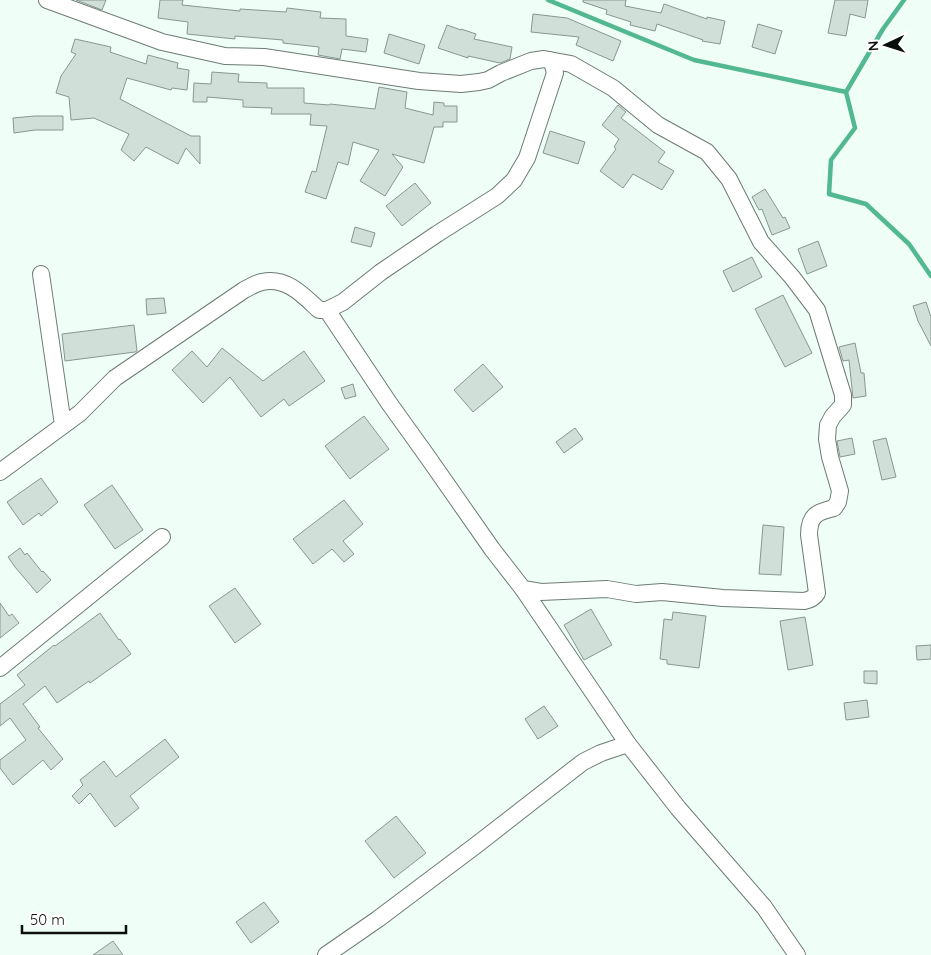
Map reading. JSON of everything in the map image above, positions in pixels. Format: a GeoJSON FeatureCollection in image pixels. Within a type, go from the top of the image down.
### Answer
{"type":"FeatureCollection","features":[{"type":"Feature","properties":{"kind":"street"},"geometry":{"type":"LineString","coordinates":[[47,0],[162,42],[225,56],[264,57],[419,82],[461,84],[479,82],[488,80],[531,61],[544,59],[571,64],[613,88],[658,125],[707,152],[729,179],[761,242],[792,277],[817,310],[843,395],[842,405],[828,424],[827,439],[840,491],[838,502],[834,508],[821,511],[814,516],[809,526],[817,593],[814,597],[804,601],[723,598],[662,592],[636,594],[607,589],[541,592],[522,589]]}},
{"type":"Feature","properties":{"kind":"street"},"geometry":{"type":"LineString","coordinates":[[0,472],[80,413],[115,378],[244,290],[263,281],[282,282],[300,292],[319,310],[327,310],[343,302],[381,272],[497,196],[514,180],[527,158],[555,73],[552,62],[549,60]]}},
{"type":"Feature","properties":{"kind":"street"},"geometry":{"type":"LineString","coordinates":[[41,274],[62,425]]}},
{"type":"Feature","properties":{"kind":"street"},"geometry":{"type":"LineString","coordinates":[[327,310],[389,403],[522,589],[628,744],[678,808],[764,907],[797,955]]}},
{"type":"Feature","properties":{"kind":"street"},"geometry":{"type":"LineString","coordinates":[[0,668],[162,537]]}},
{"type":"Feature","properties":{"kind":"street"},"geometry":{"type":"LineString","coordinates":[[326,955],[378,919],[583,762],[601,753],[628,744]]}},
{"type":"Feature","properties":{"kind":"building"},"geometry":{"type":"Polygon","coordinates":[[[76,0],[106,0],[102,10],[76,0]]]}},
{"type":"Feature","properties":{"kind":"building"},"geometry":{"type":"Polygon","coordinates":[[[160,0],[183,0],[182,5],[240,11],[240,9],[286,12],[287,8],[321,12],[320,18],[346,19],[346,36],[368,39],[366,52],[342,49],[340,59],[318,55],[319,47],[283,43],[283,40],[235,36],[235,39],[187,34],[188,22],[158,18],[160,0]]]}},
{"type":"Feature","properties":{"kind":"building"},"geometry":{"type":"Polygon","coordinates":[[[583,0],[626,0],[625,6],[661,13],[664,4],[707,19],[707,17],[725,21],[720,44],[702,41],[657,24],[655,31],[630,25],[631,22],[606,14],[607,10],[583,2],[583,0]]]}},
{"type":"Feature","properties":{"kind":"building"},"geometry":{"type":"Polygon","coordinates":[[[835,0],[868,0],[865,18],[850,14],[846,36],[828,33],[835,0]]]}},
{"type":"Feature","properties":{"kind":"building"},"geometry":{"type":"Polygon","coordinates":[[[533,14],[567,18],[621,41],[613,61],[576,45],[579,37],[531,32],[533,14]]]}},
{"type":"Feature","properties":{"kind":"building"},"geometry":{"type":"Polygon","coordinates":[[[758,24],[782,31],[775,54],[752,47],[758,24]]]}},
{"type":"Feature","properties":{"kind":"building"},"geometry":{"type":"Polygon","coordinates":[[[447,25],[476,34],[474,39],[512,47],[510,59],[500,63],[468,56],[468,58],[438,48],[447,25]]]}},
{"type":"Feature","properties":{"kind":"building"},"geometry":{"type":"Polygon","coordinates":[[[389,34],[425,45],[419,64],[384,53],[389,34]]]}},
{"type":"Feature","properties":{"kind":"building"},"geometry":{"type":"Polygon","coordinates":[[[75,39],[111,47],[110,52],[146,64],[148,55],[178,63],[177,68],[189,70],[187,90],[172,88],[171,90],[127,78],[120,99],[191,136],[200,136],[200,164],[186,148],[178,164],[146,147],[134,161],[121,150],[129,134],[94,118],[71,120],[69,97],[56,93],[61,76],[76,54],[71,52],[75,39]]]}},
{"type":"Feature","properties":{"kind":"building"},"geometry":{"type":"Polygon","coordinates":[[[212,72],[239,74],[238,82],[267,83],[267,88],[304,88],[304,103],[375,109],[379,87],[407,92],[405,108],[433,115],[434,102],[444,103],[444,106],[457,106],[457,122],[443,122],[443,127],[434,127],[424,163],[392,154],[403,167],[385,196],[360,181],[379,150],[353,142],[348,165],[338,162],[326,199],[305,192],[312,171],[316,172],[327,126],[310,125],[311,114],[271,114],[272,108],[243,107],[243,100],[207,97],[207,102],[193,102],[194,83],[211,84],[212,72]]]}},
{"type":"Feature","properties":{"kind":"building"},"geometry":{"type":"Polygon","coordinates":[[[618,105],[626,112],[621,118],[665,152],[658,162],[674,171],[662,190],[633,174],[623,188],[600,171],[616,149],[614,147],[619,139],[602,125],[618,105]]]}},
{"type":"Feature","properties":{"kind":"building"},"geometry":{"type":"Polygon","coordinates":[[[63,116],[63,130],[35,130],[14,133],[13,118],[63,116]]]}},
{"type":"Feature","properties":{"kind":"building"},"geometry":{"type":"Polygon","coordinates":[[[550,131],[585,142],[578,164],[543,153],[550,131]]]}},
{"type":"Feature","properties":{"kind":"building"},"geometry":{"type":"Polygon","coordinates":[[[415,183],[431,203],[402,226],[386,206],[415,183]]]}},
{"type":"Feature","properties":{"kind":"building"},"geometry":{"type":"Polygon","coordinates":[[[765,189],[783,218],[785,217],[790,228],[772,235],[762,209],[759,210],[752,197],[765,189]]]}},
{"type":"Feature","properties":{"kind":"building"},"geometry":{"type":"Polygon","coordinates":[[[355,227],[375,233],[371,247],[351,242],[355,227]]]}},
{"type":"Feature","properties":{"kind":"building"},"geometry":{"type":"Polygon","coordinates":[[[818,241],[827,266],[807,274],[798,249],[818,241]]]}},
{"type":"Feature","properties":{"kind":"building"},"geometry":{"type":"Polygon","coordinates":[[[752,257],[762,277],[733,292],[723,271],[752,257]]]}},
{"type":"Feature","properties":{"kind":"building"},"geometry":{"type":"Polygon","coordinates":[[[783,295],[812,353],[785,367],[755,309],[783,295]]]}},
{"type":"Feature","properties":{"kind":"building"},"geometry":{"type":"Polygon","coordinates":[[[164,298],[166,313],[147,315],[146,299],[164,298]]]}},
{"type":"Feature","properties":{"kind":"building"},"geometry":{"type":"Polygon","coordinates":[[[926,302],[931,317],[931,346],[918,321],[913,306],[926,302]]]}},
{"type":"Feature","properties":{"kind":"building"},"geometry":{"type":"Polygon","coordinates":[[[134,325],[137,351],[65,361],[62,334],[134,325]]]}},
{"type":"Feature","properties":{"kind":"building"},"geometry":{"type":"Polygon","coordinates":[[[855,343],[861,373],[864,373],[866,396],[853,398],[849,360],[843,361],[839,347],[855,343]]]}},
{"type":"Feature","properties":{"kind":"building"},"geometry":{"type":"Polygon","coordinates":[[[222,348],[263,381],[304,351],[325,381],[289,406],[284,399],[261,417],[230,377],[203,403],[172,370],[192,351],[207,367],[222,348]]]}},
{"type":"Feature","properties":{"kind":"building"},"geometry":{"type":"Polygon","coordinates":[[[483,364],[503,387],[473,412],[454,390],[483,364]]]}},
{"type":"Feature","properties":{"kind":"building"},"geometry":{"type":"Polygon","coordinates":[[[353,384],[356,396],[345,399],[341,388],[353,384]]]}},
{"type":"Feature","properties":{"kind":"building"},"geometry":{"type":"Polygon","coordinates":[[[364,416],[389,449],[350,479],[325,446],[364,416]]]}},
{"type":"Feature","properties":{"kind":"building"},"geometry":{"type":"Polygon","coordinates":[[[575,428],[583,439],[564,453],[556,442],[575,428]]]}},
{"type":"Feature","properties":{"kind":"building"},"geometry":{"type":"Polygon","coordinates":[[[852,438],[855,454],[840,457],[837,441],[852,438]]]}},
{"type":"Feature","properties":{"kind":"building"},"geometry":{"type":"Polygon","coordinates":[[[886,438],[896,477],[882,480],[873,441],[886,438]]]}},
{"type":"Feature","properties":{"kind":"building"},"geometry":{"type":"Polygon","coordinates":[[[41,478],[58,502],[41,516],[39,513],[23,525],[7,502],[41,478]]]}},
{"type":"Feature","properties":{"kind":"building"},"geometry":{"type":"Polygon","coordinates":[[[112,485],[143,530],[115,549],[84,505],[112,485]]]}},
{"type":"Feature","properties":{"kind":"building"},"geometry":{"type":"Polygon","coordinates":[[[344,500],[363,524],[343,541],[354,554],[344,562],[332,549],[313,564],[293,539],[344,500]]]}},
{"type":"Feature","properties":{"kind":"building"},"geometry":{"type":"Polygon","coordinates":[[[763,525],[784,527],[781,575],[759,574],[763,525]]]}},
{"type":"Feature","properties":{"kind":"building"},"geometry":{"type":"Polygon","coordinates":[[[20,548],[25,555],[27,553],[51,580],[37,593],[8,557],[20,548]]]}},
{"type":"Feature","properties":{"kind":"building"},"geometry":{"type":"Polygon","coordinates":[[[235,588],[261,624],[235,643],[209,606],[235,588]]]}},
{"type":"Feature","properties":{"kind":"building"},"geometry":{"type":"Polygon","coordinates":[[[0,603],[9,616],[12,614],[19,623],[0,638],[0,603]]]}},
{"type":"Feature","properties":{"kind":"building"},"geometry":{"type":"Polygon","coordinates":[[[591,609],[612,645],[584,660],[564,625],[591,609]]]}},
{"type":"Feature","properties":{"kind":"building"},"geometry":{"type":"Polygon","coordinates":[[[673,612],[706,616],[699,668],[667,664],[667,660],[660,659],[664,619],[672,620],[673,612]]]}},
{"type":"Feature","properties":{"kind":"building"},"geometry":{"type":"Polygon","coordinates":[[[100,613],[131,654],[90,683],[89,681],[57,703],[45,686],[23,704],[40,727],[38,728],[63,759],[51,770],[43,760],[13,785],[0,768],[0,760],[26,740],[10,718],[0,726],[0,704],[25,685],[17,675],[54,645],[100,613]]]}},
{"type":"Feature","properties":{"kind":"building"},"geometry":{"type":"Polygon","coordinates":[[[805,617],[813,665],[788,670],[780,621],[805,617]]]}},
{"type":"Feature","properties":{"kind":"building"},"geometry":{"type":"Polygon","coordinates":[[[931,645],[931,659],[917,660],[916,646],[931,645]]]}},
{"type":"Feature","properties":{"kind":"building"},"geometry":{"type":"Polygon","coordinates":[[[864,671],[877,671],[877,684],[864,683],[864,671]]]}},
{"type":"Feature","properties":{"kind":"building"},"geometry":{"type":"Polygon","coordinates":[[[867,700],[869,717],[846,720],[844,703],[867,700]]]}},
{"type":"Feature","properties":{"kind":"building"},"geometry":{"type":"Polygon","coordinates":[[[544,706],[558,726],[538,739],[525,719],[544,706]]]}},
{"type":"Feature","properties":{"kind":"building"},"geometry":{"type":"Polygon","coordinates":[[[165,739],[179,757],[130,796],[139,808],[115,827],[90,793],[79,804],[72,796],[83,785],[80,780],[104,761],[116,777],[165,739]]]}},
{"type":"Feature","properties":{"kind":"building"},"geometry":{"type":"Polygon","coordinates":[[[396,816],[426,853],[394,878],[365,841],[396,816]]]}},
{"type":"Feature","properties":{"kind":"building"},"geometry":{"type":"Polygon","coordinates":[[[264,902],[279,922],[251,943],[236,922],[264,902]]]}},
{"type":"Feature","properties":{"kind":"building"},"geometry":{"type":"Polygon","coordinates":[[[113,941],[123,955],[93,955],[113,941]]]}},
{"type":"Feature","properties":{"kind":"waterway"},"geometry":{"type":"LineString","coordinates":[[548,0],[694,60],[846,92]]}},
{"type":"Feature","properties":{"kind":"waterway"},"geometry":{"type":"LineString","coordinates":[[904,0],[883,29],[846,92],[855,128],[831,160],[829,194],[866,204],[909,244],[931,276]]}}]}
